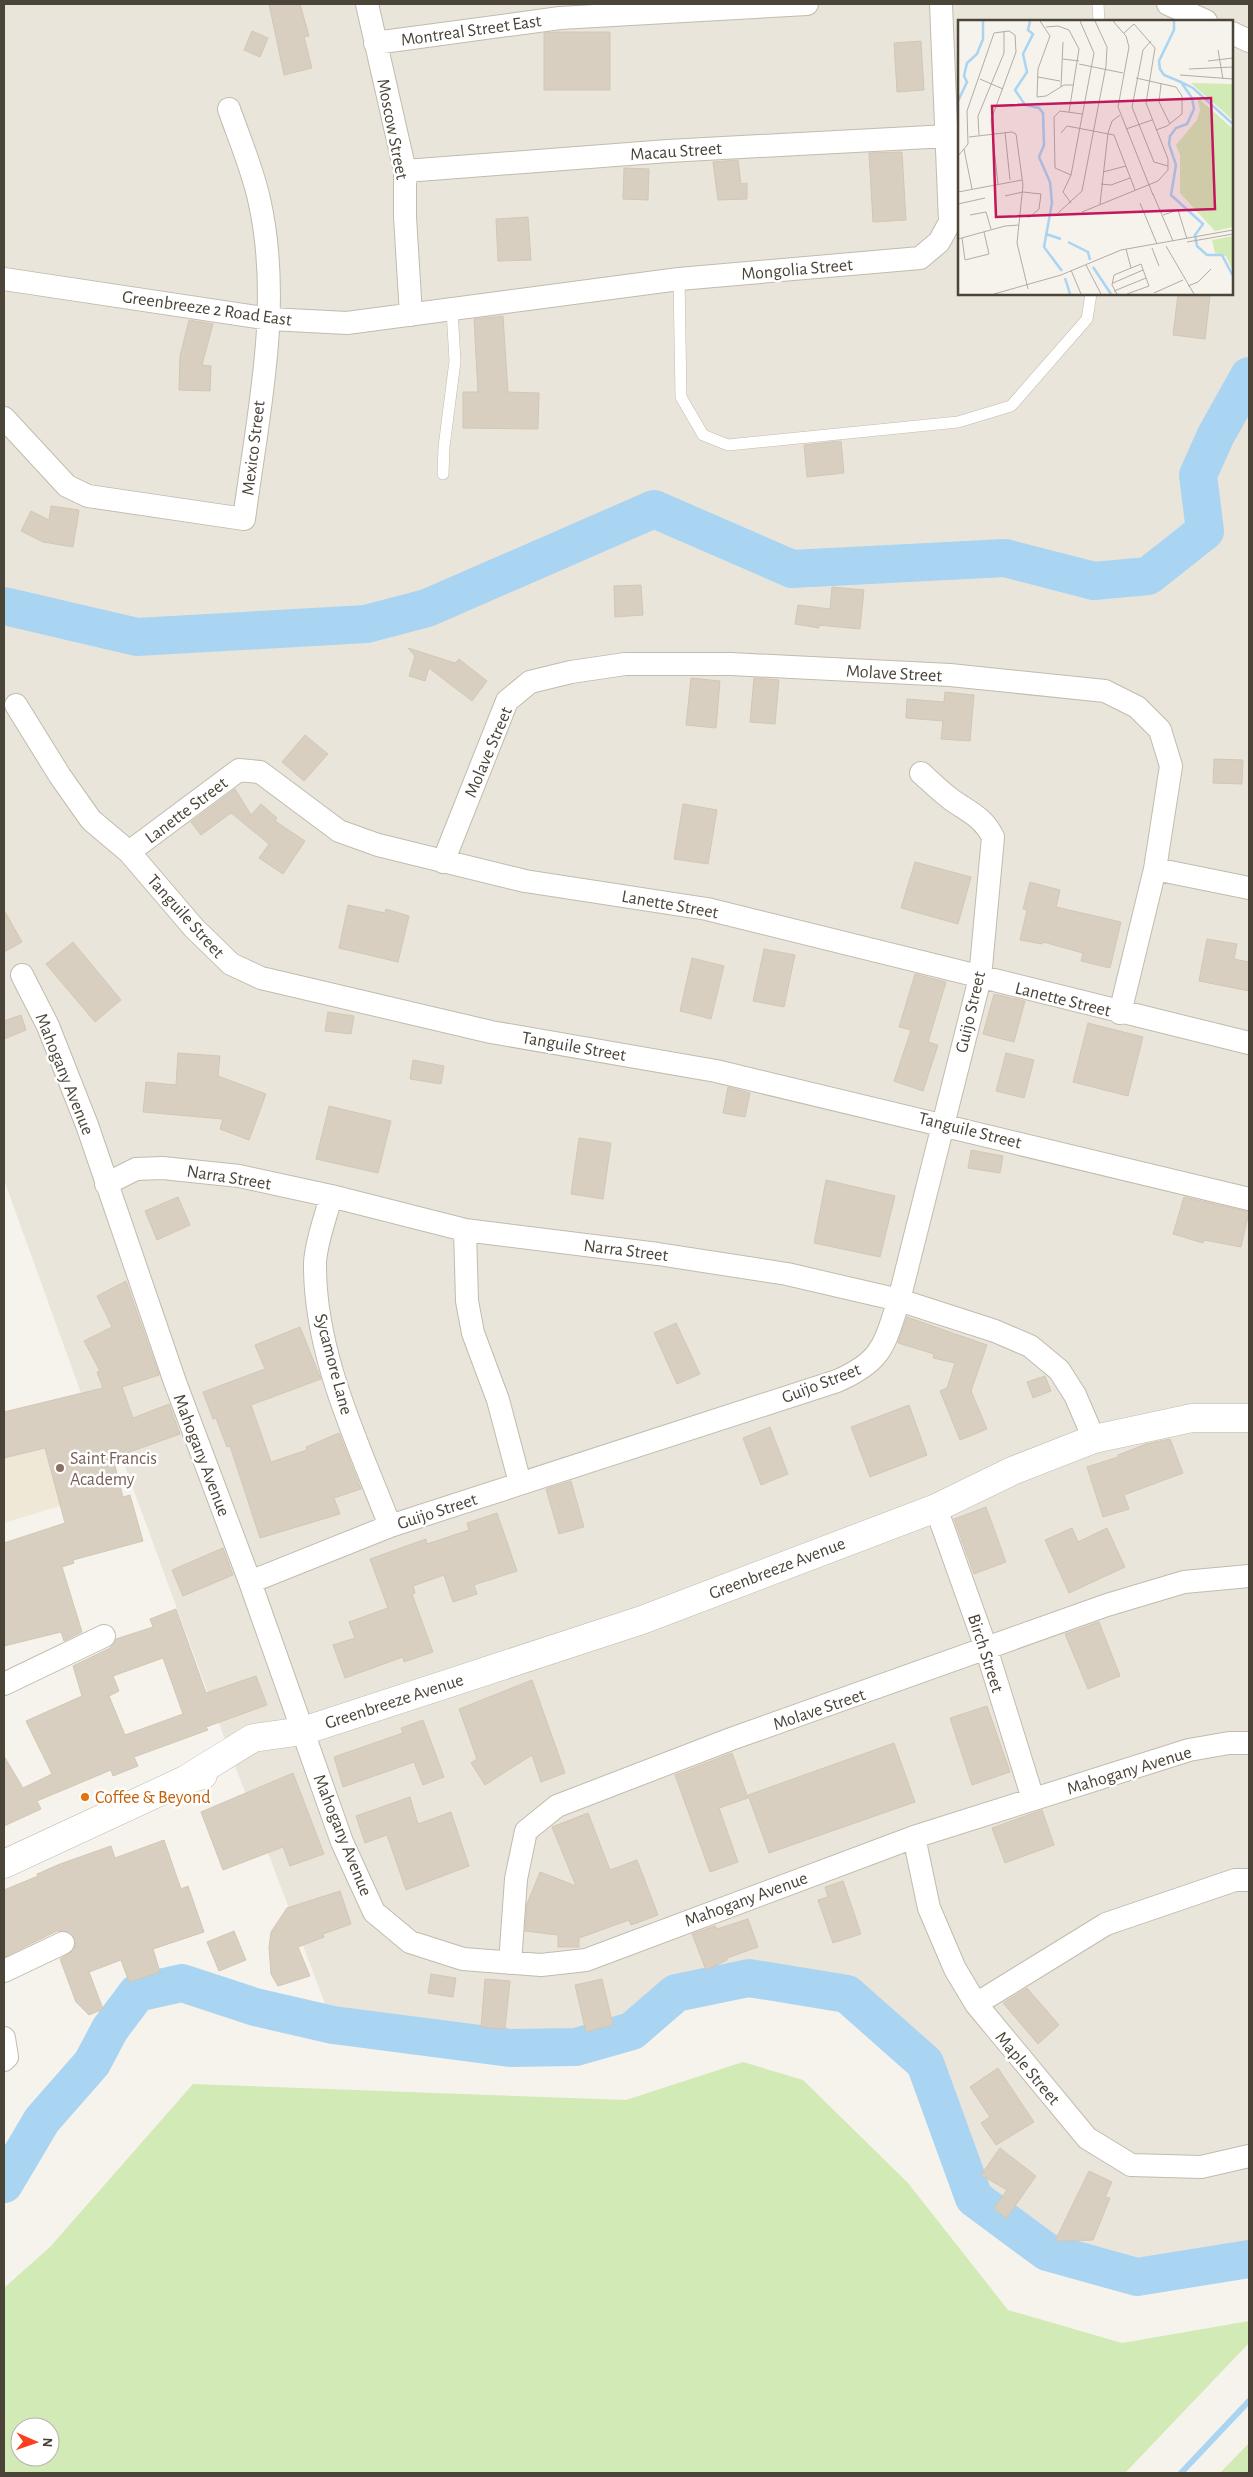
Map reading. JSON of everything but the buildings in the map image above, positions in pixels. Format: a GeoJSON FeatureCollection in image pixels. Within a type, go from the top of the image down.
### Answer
{"type":"FeatureCollection","features":[{"type":"Feature","properties":{"kind":"street","name":"Moscow Street"},"geometry":{"type":"LineString","coordinates":[[367,4],[405,170],[405,217],[410,315]]}},
{"type":"Feature","properties":{"kind":"street","name":"Montreal Street East"},"geometry":{"type":"LineString","coordinates":[[375,43],[560,18],[807,4]]}},
{"type":"Feature","properties":{"kind":"street","name":"Mongolia Street"},"geometry":{"type":"LineString","coordinates":[[410,315],[679,280],[920,258],[939,242],[950,222],[948,136],[941,4]]}},
{"type":"Feature","properties":{"kind":"street"},"geometry":{"type":"LineString","coordinates":[[1168,4],[1204,20]]}},
{"type":"Feature","properties":{"kind":"street"},"geometry":{"type":"LineString","coordinates":[[1233,33],[1249,41]]}},
{"type":"Feature","properties":{"kind":"street","name":"Mexico Street"},"geometry":{"type":"LineString","coordinates":[[4,418],[66,486],[88,496],[244,519],[270,319],[266,248],[259,199],[229,108]]}},
{"type":"Feature","properties":{"kind":"street","name":"Macau Street"},"geometry":{"type":"LineString","coordinates":[[405,170],[668,151],[948,136]]}},
{"type":"Feature","properties":{"kind":"street","name":"Greenbreeze 2 Road East"},"geometry":{"type":"LineString","coordinates":[[4,279],[270,319],[348,323],[410,315]]}},
{"type":"Feature","properties":{"kind":"street","name":"Molave Street"},"geometry":{"type":"LineString","coordinates":[[443,862],[507,702],[530,682],[571,672],[626,664],[721,664],[950,676],[1105,691],[1137,707],[1160,730],[1171,766],[1155,869],[1120,1013]]}},
{"type":"Feature","properties":{"kind":"street","name":"Tanguile Street"},"geometry":{"type":"LineString","coordinates":[[16,705],[60,776],[91,820],[129,852],[194,928],[231,964],[261,978],[491,1032],[716,1070],[1249,1199]]}},
{"type":"Feature","properties":{"kind":"street","name":"Lanette Street"},"geometry":{"type":"LineString","coordinates":[[129,852],[239,770],[252,770],[260,772],[339,831],[378,845],[525,881],[707,909],[1120,1013],[1249,1043]]}},
{"type":"Feature","properties":{"kind":"street","name":"Guijo Street"},"geometry":{"type":"LineString","coordinates":[[250,1582],[390,1526],[837,1381],[870,1363],[881,1350],[899,1300],[980,978],[993,837],[986,824],[952,800],[921,773]]}},
{"type":"Feature","properties":{"kind":"street"},"geometry":{"type":"LineString","coordinates":[[1155,869],[1249,888]]}},
{"type":"Feature","properties":{"kind":"street","name":"Mahogany Avenue"},"geometry":{"type":"LineString","coordinates":[[22,975],[48,1026],[87,1125],[175,1382],[250,1582],[342,1842],[374,1912],[410,1942],[463,1960],[541,1965],[586,1960],[914,1837],[1189,1750],[1229,1743],[1249,1743]]}},
{"type":"Feature","properties":{"kind":"street","name":"Narra Street"},"geometry":{"type":"LineString","coordinates":[[106,1184],[136,1169],[163,1168],[239,1176],[331,1196],[465,1230],[658,1254],[787,1274],[899,1300],[995,1330],[1030,1346],[1059,1370],[1074,1395],[1094,1439]]}},
{"type":"Feature","properties":{"kind":"street","name":"Sycamore Lane"},"geometry":{"type":"LineString","coordinates":[[331,1196],[315,1261],[318,1314],[330,1362],[348,1417],[390,1526]]}},
{"type":"Feature","properties":{"kind":"street"},"geometry":{"type":"LineString","coordinates":[[465,1230],[467,1301],[474,1333],[498,1400],[520,1483]]}},
{"type":"Feature","properties":{"kind":"street","name":"Greenbreeze Avenue"},"geometry":{"type":"LineString","coordinates":[[4,1864],[185,1780],[239,1765],[259,1757],[303,1731],[642,1620],[936,1508],[1012,1471],[1094,1439],[1192,1418],[1249,1418]]}},
{"type":"Feature","properties":{"kind":"street","name":"Birch Street"},"geometry":{"type":"LineString","coordinates":[[936,1508],[986,1648],[1033,1799]]}},
{"type":"Feature","properties":{"kind":"street","name":"Molave Street"},"geometry":{"type":"LineString","coordinates":[[510,1964],[516,1879],[526,1831],[557,1806],[731,1739],[1107,1604],[1184,1582],[1249,1576]]}},
{"type":"Feature","properties":{"kind":"street"},"geometry":{"type":"LineString","coordinates":[[4,1684],[104,1636]]}},
{"type":"Feature","properties":{"kind":"street","name":"Maple Street"},"geometry":{"type":"LineString","coordinates":[[914,1837],[929,1908],[955,1969],[976,2004],[1087,2138],[1131,2165],[1201,2167],[1249,2156]]}},
{"type":"Feature","properties":{"kind":"street"},"geometry":{"type":"LineString","coordinates":[[976,2004],[1106,1924],[1235,1880],[1249,1880]]}},
{"type":"Feature","properties":{"kind":"street"},"geometry":{"type":"LineString","coordinates":[[4,1972],[63,1944]]}},
{"type":"Feature","properties":{"kind":"street"},"geometry":{"type":"LineString","coordinates":[[4,2038],[7,2057],[4,2060]]}},
{"type":"Feature","properties":{"kind":"lane"},"geometry":{"type":"LineString","coordinates":[[1098,4],[1099,20]]}},
{"type":"Feature","properties":{"kind":"lane"},"geometry":{"type":"LineString","coordinates":[[679,280],[681,397],[703,435],[728,445],[958,422],[1011,406],[1087,318],[1091,295]]}},
{"type":"Feature","properties":{"kind":"lane"},"geometry":{"type":"LineString","coordinates":[[443,474],[444,447],[454,361],[452,310]]}},
{"type":"Feature","properties":{"kind":"shaded area"},"geometry":{"type":"Polygon","coordinates":[[[4,4],[1249,4],[1249,2259],[1137,2277],[1047,2252],[974,2198],[925,2063],[847,1994],[749,1978],[676,1993],[632,2031],[576,2047],[510,2048],[333,2025],[220,1726],[97,1390],[81,1393],[4,1180],[4,4]]]}},
{"type":"Feature","properties":{"kind":"shaded area","name":"Saint Francis Academy"},"geometry":{"type":"Polygon","coordinates":[[[97,1389],[108,1433],[60,1506],[4,1523],[4,1412],[97,1389]]]}},
{"type":"Feature","properties":{"kind":"green space"},"geometry":{"type":"Polygon","coordinates":[[[743,2062],[803,2080],[908,2183],[1008,2310],[1122,2343],[1249,2321],[1249,2343],[1125,2473],[4,2473],[4,2288],[50,2247],[193,2084],[626,2100],[743,2062]]]}},
{"type":"Feature","properties":{"kind":"green space"},"geometry":{"type":"Polygon","coordinates":[[[1249,2443],[1249,2473],[1220,2473],[1249,2443]]]}},
{"type":"Feature","properties":{"kind":"waterway"},"geometry":{"type":"LineString","coordinates":[[4,606],[137,637],[366,624],[427,608],[654,509],[792,569],[1005,558],[1094,581],[1148,576],[1205,531],[1198,475],[1216,435],[1249,376]]}},
{"type":"Feature","properties":{"kind":"waterway"},"geometry":{"type":"LineString","coordinates":[[4,2184],[42,2120],[92,2063],[110,2029],[137,1993],[182,1983],[255,2007],[333,2025],[510,2048],[576,2047],[632,2031],[676,1993],[749,1978],[847,1994],[925,2063],[974,2198],[1047,2252],[1137,2277],[1249,2259]]}},
{"type":"Feature","properties":{"kind":"waterway"},"geometry":{"type":"LineString","coordinates":[[1181,2473],[1249,2401]]}},
{"type":"Feature","properties":{"kind":"place","name":"Saint Francis Academy"},"geometry":{"type":"Point","coordinates":[60,1468]}},
{"type":"Feature","properties":{"kind":"place","name":"Coffee & Beyond"},"geometry":{"type":"Point","coordinates":[85,1797]}}]}
